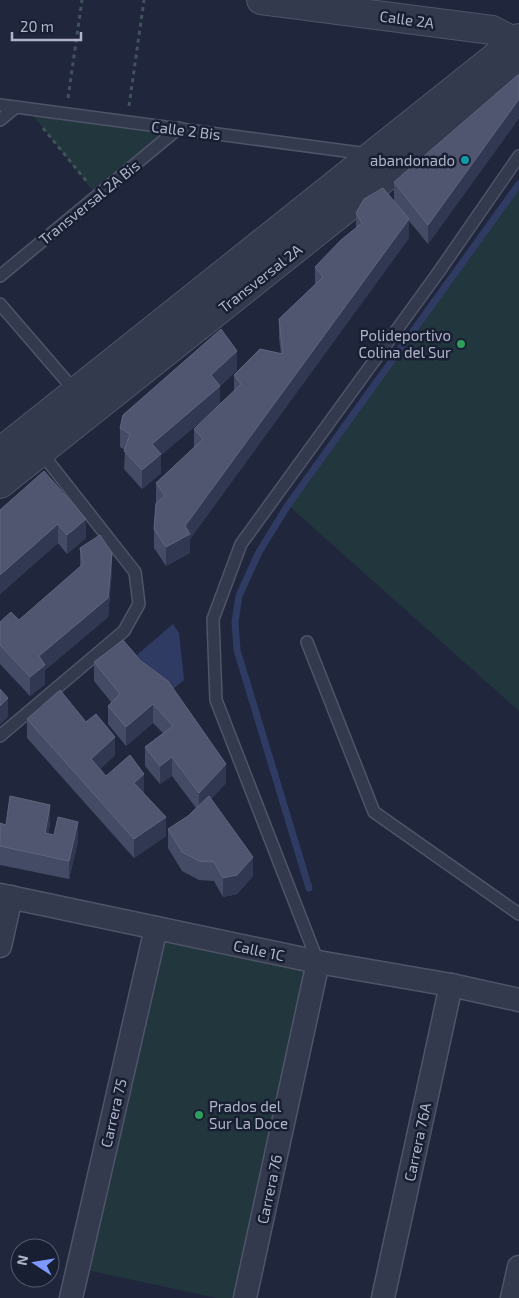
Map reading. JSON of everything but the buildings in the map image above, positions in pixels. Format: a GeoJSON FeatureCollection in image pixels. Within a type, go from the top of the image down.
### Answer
{"type":"FeatureCollection","features":[{"type":"Feature","properties":{"kind":"street","name":"Calle 2A"},"geometry":{"type":"LineString","coordinates":[[261,0],[492,30],[518,41]]}},
{"type":"Feature","properties":{"kind":"street","name":"Transversal 2A"},"geometry":{"type":"LineString","coordinates":[[0,484],[75,391],[518,41]]}},
{"type":"Feature","properties":{"kind":"street","name":"Transversal 2A"},"geometry":{"type":"LineString","coordinates":[[0,452],[32,442],[519,72]]}},
{"type":"Feature","properties":{"kind":"street","name":"Calle 1C"},"geometry":{"type":"LineString","coordinates":[[6,896],[318,962],[451,985],[519,1000]]}},
{"type":"Feature","properties":{"kind":"street"},"geometry":{"type":"LineString","coordinates":[[0,946],[6,896]]}},
{"type":"Feature","properties":{"kind":"street","name":"Carrera 75"},"geometry":{"type":"LineString","coordinates":[[71,1298],[156,928]]}},
{"type":"Feature","properties":{"kind":"street","name":"Carrera 76"},"geometry":{"type":"LineString","coordinates":[[245,1298],[318,962]]}},
{"type":"Feature","properties":{"kind":"street","name":"Carrera 76A"},"geometry":{"type":"LineString","coordinates":[[383,1298],[451,985]]}},
{"type":"Feature","properties":{"kind":"street"},"geometry":{"type":"LineString","coordinates":[[512,1298],[519,1267]]}},
{"type":"Feature","properties":{"kind":"lane","name":"Calle 2 Bis"},"geometry":{"type":"LineString","coordinates":[[0,104],[373,154]]}},
{"type":"Feature","properties":{"kind":"lane"},"geometry":{"type":"LineString","coordinates":[[0,120],[21,108]]}},
{"type":"Feature","properties":{"kind":"lane","name":"Transversal 2A Bis"},"geometry":{"type":"LineString","coordinates":[[0,276],[179,128]]}},
{"type":"Feature","properties":{"kind":"lane"},"geometry":{"type":"LineString","coordinates":[[318,962],[216,700],[214,619],[241,544],[438,273],[519,156]]}},
{"type":"Feature","properties":{"kind":"lane"},"geometry":{"type":"LineString","coordinates":[[0,304],[75,391]]}},
{"type":"Feature","properties":{"kind":"lane"},"geometry":{"type":"LineString","coordinates":[[0,736],[124,631],[139,604],[135,572],[32,442]]}},
{"type":"Feature","properties":{"kind":"lane"},"geometry":{"type":"LineString","coordinates":[[307,642],[374,812],[519,914]]}},
{"type":"Feature","properties":{"kind":"path"},"geometry":{"type":"LineString","coordinates":[[66,113],[82,0]]}},
{"type":"Feature","properties":{"kind":"path"},"geometry":{"type":"LineString","coordinates":[[127,122],[144,0]]}},
{"type":"Feature","properties":{"kind":"path"},"geometry":{"type":"LineString","coordinates":[[21,108],[97,196]]}},
{"type":"Feature","properties":{"kind":"shaded area"},"geometry":{"type":"Polygon","coordinates":[[[27,108],[179,128],[97,196],[27,108]]]}},
{"type":"Feature","properties":{"kind":"shaded area","name":"Polideportivo Colina del Sur"},"geometry":{"type":"Polygon","coordinates":[[[519,184],[519,711],[288,505],[519,184]]]}},
{"type":"Feature","properties":{"kind":"shaded area","name":"Prados del Sur La Doce"},"geometry":{"type":"Polygon","coordinates":[[[156,928],[318,962],[245,1298],[217,1298],[77,1268],[156,928]]]}},
{"type":"Feature","properties":{"kind":"water"},"geometry":{"type":"Polygon","coordinates":[[[173,624],[179,633],[184,680],[168,693],[137,655],[173,624]]]}},
{"type":"Feature","properties":{"kind":"waterway"},"geometry":{"type":"LineString","coordinates":[[309,888],[237,650],[235,622],[239,596],[259,552],[288,505],[519,184]]}},
{"type":"Feature","properties":{"kind":"place","name":"abandonado"},"geometry":{"type":"Point","coordinates":[465,160]}},
{"type":"Feature","properties":{"kind":"place","name":"Polideportivo Colina del Sur"},"geometry":{"type":"Point","coordinates":[461,344]}},
{"type":"Feature","properties":{"kind":"place","name":"Prados del Sur La Doce"},"geometry":{"type":"Point","coordinates":[199,1115]}}]}
